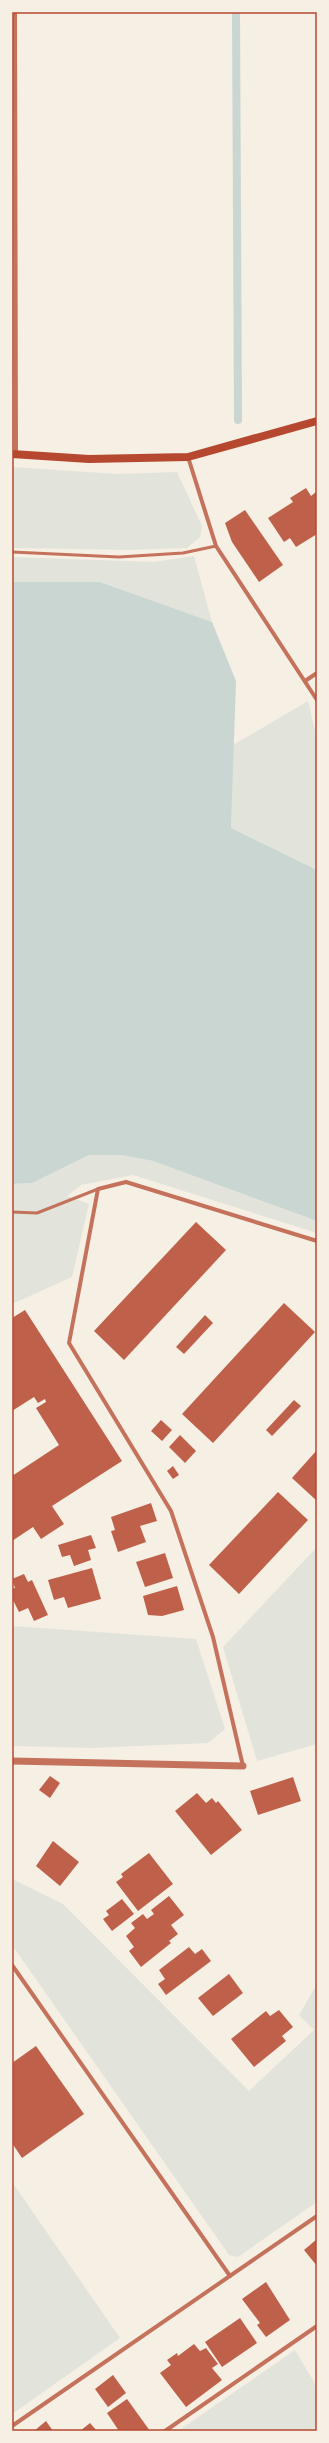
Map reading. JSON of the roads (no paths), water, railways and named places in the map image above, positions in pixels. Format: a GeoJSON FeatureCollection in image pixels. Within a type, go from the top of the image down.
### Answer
{"type":"FeatureCollection","features":[{"type":"Feature","properties":{"kind":"main road"},"geometry":{"type":"LineString","coordinates":[[14,454],[89,459],[188,457],[317,421]]}},
{"type":"Feature","properties":{"kind":"street"},"geometry":{"type":"LineString","coordinates":[[14,454],[15,12]]}},
{"type":"Feature","properties":{"kind":"street"},"geometry":{"type":"LineString","coordinates":[[188,457],[216,546],[317,700]]}},
{"type":"Feature","properties":{"kind":"street"},"geometry":{"type":"LineString","coordinates":[[305,681],[317,673]]}},
{"type":"Feature","properties":{"kind":"street"},"geometry":{"type":"LineString","coordinates":[[12,1761],[243,1766],[213,1638],[171,1511],[69,1343],[98,1189],[126,1182],[317,1241]]}},
{"type":"Feature","properties":{"kind":"street"},"geometry":{"type":"LineString","coordinates":[[12,1965],[230,2276]]}},
{"type":"Feature","properties":{"kind":"street"},"geometry":{"type":"LineString","coordinates":[[12,2426],[317,2216]]}},
{"type":"Feature","properties":{"kind":"street"},"geometry":{"type":"LineString","coordinates":[[165,2431],[317,2326]]}},
{"type":"Feature","properties":{"kind":"lane"},"geometry":{"type":"LineString","coordinates":[[12,552],[119,556],[183,552],[216,546]]}},
{"type":"Feature","properties":{"kind":"lane"},"geometry":{"type":"LineString","coordinates":[[12,1212],[37,1213],[98,1189]]}},
{"type":"Feature","properties":{"kind":"waterway"},"geometry":{"type":"LineString","coordinates":[[236,12],[238,420]]}}]}
